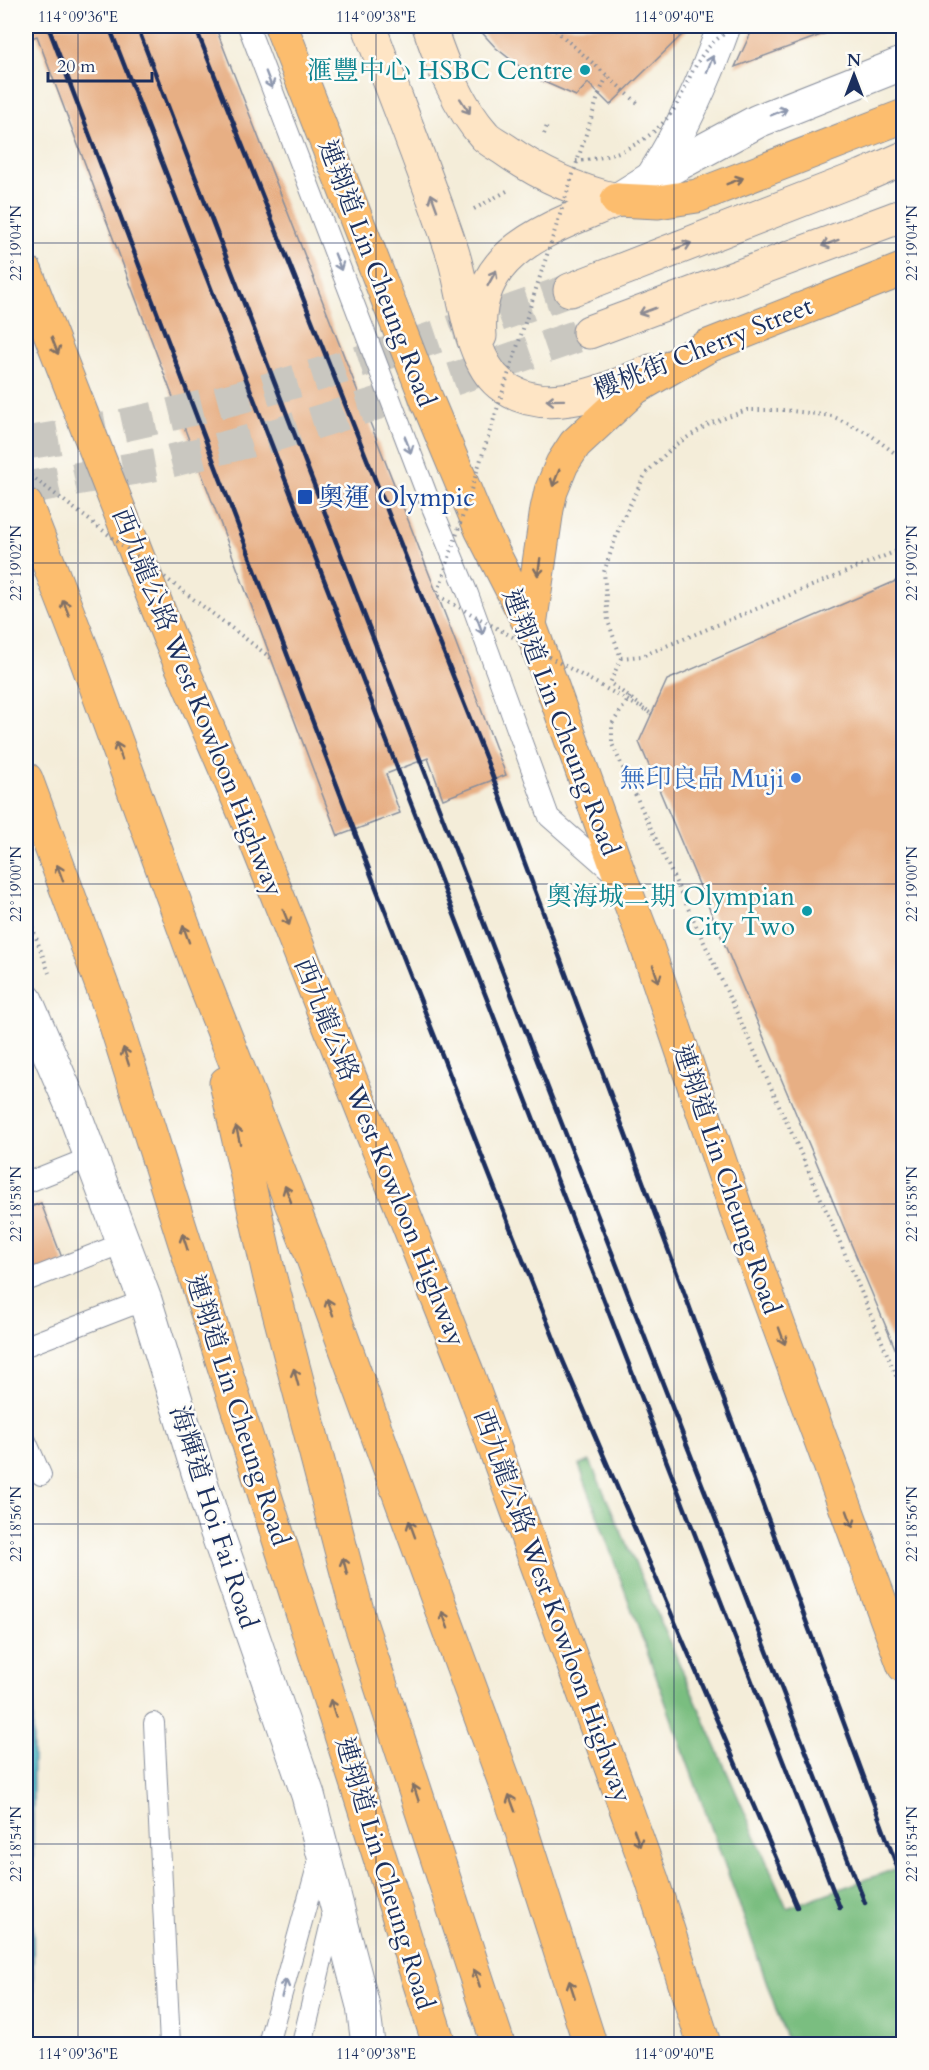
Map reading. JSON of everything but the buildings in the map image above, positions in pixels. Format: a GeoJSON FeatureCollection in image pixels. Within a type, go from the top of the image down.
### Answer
{"type":"FeatureCollection","features":[{"type":"Feature","properties":{"kind":"main road","name":"連翔道 Lin Cheung Road"},"geometry":{"type":"LineString","coordinates":[[281,26],[427,400],[481,529],[530,625],[645,940],[739,1218],[903,1666]]}},
{"type":"Feature","properties":{"kind":"main road","name":"櫻桃街 Cherry Street"},"geometry":{"type":"LineString","coordinates":[[369,26],[451,247],[464,304],[481,355],[488,370],[501,384],[524,396],[548,400],[577,399],[608,390],[708,346],[903,269]]}},
{"type":"Feature","properties":{"kind":"main road"},"geometry":{"type":"LineString","coordinates":[[429,26],[446,75],[464,106],[486,136],[557,182],[588,194],[617,200],[658,202],[697,196],[903,116]]}},
{"type":"Feature","properties":{"kind":"main road"},"geometry":{"type":"LineString","coordinates":[[570,290],[903,158]]}},
{"type":"Feature","properties":{"kind":"main road"},"geometry":{"type":"LineString","coordinates":[[481,355],[479,328],[482,304],[489,281],[501,263],[522,244],[547,230],[617,200]]}},
{"type":"Feature","properties":{"kind":"main road","name":"櫻桃街 Cherry Street"},"geometry":{"type":"LineString","coordinates":[[589,332],[903,215]]}},
{"type":"Feature","properties":{"kind":"main road","name":"西九龍公路 West Kowloon Highway"},"geometry":{"type":"LineString","coordinates":[[26,272],[169,637],[249,824],[467,1372],[652,1880],[704,2044]]}},
{"type":"Feature","properties":{"kind":"main road"},"geometry":{"type":"LineString","coordinates":[[530,625],[547,509],[551,491],[562,464],[575,444],[635,388],[708,346]]}},
{"type":"Feature","properties":{"kind":"main road"},"geometry":{"type":"LineString","coordinates":[[26,505],[87,662],[202,977],[309,1248],[516,1813],[590,2044]]}},
{"type":"Feature","properties":{"kind":"main road","name":"連翔道 Lin Cheung Road"},"geometry":{"type":"LineString","coordinates":[[27,785],[112,1013],[439,2044]]}},
{"type":"Feature","properties":{"kind":"main road"},"geometry":{"type":"LineString","coordinates":[[202,977],[269,1274],[360,1622],[497,2039]]}},
{"type":"Feature","properties":{"kind":"street"},"geometry":{"type":"LineString","coordinates":[[652,178],[675,142],[695,101],[724,26]]}},
{"type":"Feature","properties":{"kind":"street"},"geometry":{"type":"LineString","coordinates":[[617,200],[652,178],[758,121],[903,63]]}},
{"type":"Feature","properties":{"kind":"street","name":"海輝道 Hoi Fai Road"},"geometry":{"type":"LineString","coordinates":[[26,1002],[71,1104],[145,1300],[214,1524],[308,1795],[363,2006],[368,2044]]}},
{"type":"Feature","properties":{"kind":"lane"},"geometry":{"type":"LineString","coordinates":[[248,26],[429,500],[468,594],[549,817],[621,879]]}},
{"type":"Feature","properties":{"kind":"lane"},"geometry":{"type":"LineString","coordinates":[[26,1183],[91,1157]]}},
{"type":"Feature","properties":{"kind":"lane"},"geometry":{"type":"LineString","coordinates":[[26,1281],[123,1243]]}},
{"type":"Feature","properties":{"kind":"lane"},"geometry":{"type":"LineString","coordinates":[[26,1346],[145,1300]]}},
{"type":"Feature","properties":{"kind":"lane"},"geometry":{"type":"LineString","coordinates":[[26,1441],[41,1475]]}},
{"type":"Feature","properties":{"kind":"lane"},"geometry":{"type":"LineString","coordinates":[[153,1723],[170,2044]]}},
{"type":"Feature","properties":{"kind":"lane"},"geometry":{"type":"LineString","coordinates":[[268,2044],[322,1849]]}},
{"type":"Feature","properties":{"kind":"lane"},"geometry":{"type":"LineString","coordinates":[[302,2044],[336,1902]]}},
{"type":"Feature","properties":{"kind":"path"},"geometry":{"type":"LineString","coordinates":[[551,26],[640,105]]}},
{"type":"Feature","properties":{"kind":"path"},"geometry":{"type":"LineString","coordinates":[[576,161],[613,155],[637,144],[658,128],[674,109],[706,50],[721,36],[737,26]]}},
{"type":"Feature","properties":{"kind":"path"},"geometry":{"type":"LineString","coordinates":[[607,76],[576,161],[437,595],[652,714],[610,683],[621,658],[608,621],[604,572],[621,522],[646,473],[675,445],[709,424],[747,410],[785,410],[832,416],[868,433],[903,460]]}},
{"type":"Feature","properties":{"kind":"path"},"geometry":{"type":"LineString","coordinates":[[543,135],[548,123]]}},
{"type":"Feature","properties":{"kind":"path"},"geometry":{"type":"LineString","coordinates":[[465,213],[507,191]]}},
{"type":"Feature","properties":{"kind":"path"},"geometry":{"type":"LineString","coordinates":[[26,472],[271,658]]}},
{"type":"Feature","properties":{"kind":"path"},"geometry":{"type":"LineString","coordinates":[[621,658],[642,656],[903,548]]}},
{"type":"Feature","properties":{"kind":"path"},"geometry":{"type":"LineString","coordinates":[[630,697],[612,724],[612,744],[795,1144],[882,1342],[903,1396]]}},
{"type":"Feature","properties":{"kind":"green space"},"geometry":{"type":"Polygon","coordinates":[[[590,1461],[787,1908],[903,1866],[903,2044],[788,2044],[579,1465],[590,1461]]]}},
{"type":"Feature","properties":{"kind":"water"},"geometry":{"type":"Polygon","coordinates":[[[26,1522],[33,1541],[33,2044],[26,2044],[26,1522]]]}},
{"type":"Feature","properties":{"kind":"tunnel"},"geometry":{"type":"LineString","coordinates":[[26,443],[165,416],[302,380],[437,337],[570,290]]}},
{"type":"Feature","properties":{"kind":"tunnel"},"geometry":{"type":"LineString","coordinates":[[26,488],[159,464],[278,434],[431,387],[589,332]]}},
{"type":"Feature","properties":{"kind":"railway"},"geometry":{"type":"LineString","coordinates":[[48,26],[373,880],[560,1354],[797,1907]]}},
{"type":"Feature","properties":{"kind":"railway"},"geometry":{"type":"LineString","coordinates":[[109,26],[840,1908]]}},
{"type":"Feature","properties":{"kind":"railway"},"geometry":{"type":"LineString","coordinates":[[137,26],[865,1903]]}},
{"type":"Feature","properties":{"kind":"railway"},"geometry":{"type":"LineString","coordinates":[[195,26],[488,764],[898,1869]]}},
{"type":"Feature","properties":{"kind":"place","name":"滙豐中心 HSBC Centre"},"geometry":{"type":"Point","coordinates":[585,70]}},
{"type":"Feature","properties":{"kind":"place","name":"奧運 Olympic"},"geometry":{"type":"Point","coordinates":[305,497]}},
{"type":"Feature","properties":{"kind":"place","name":"無印良品 Muji"},"geometry":{"type":"Point","coordinates":[796,778]}},
{"type":"Feature","properties":{"kind":"place","name":"奧海城二期 Olympian City Two"},"geometry":{"type":"Point","coordinates":[807,911]}}]}
